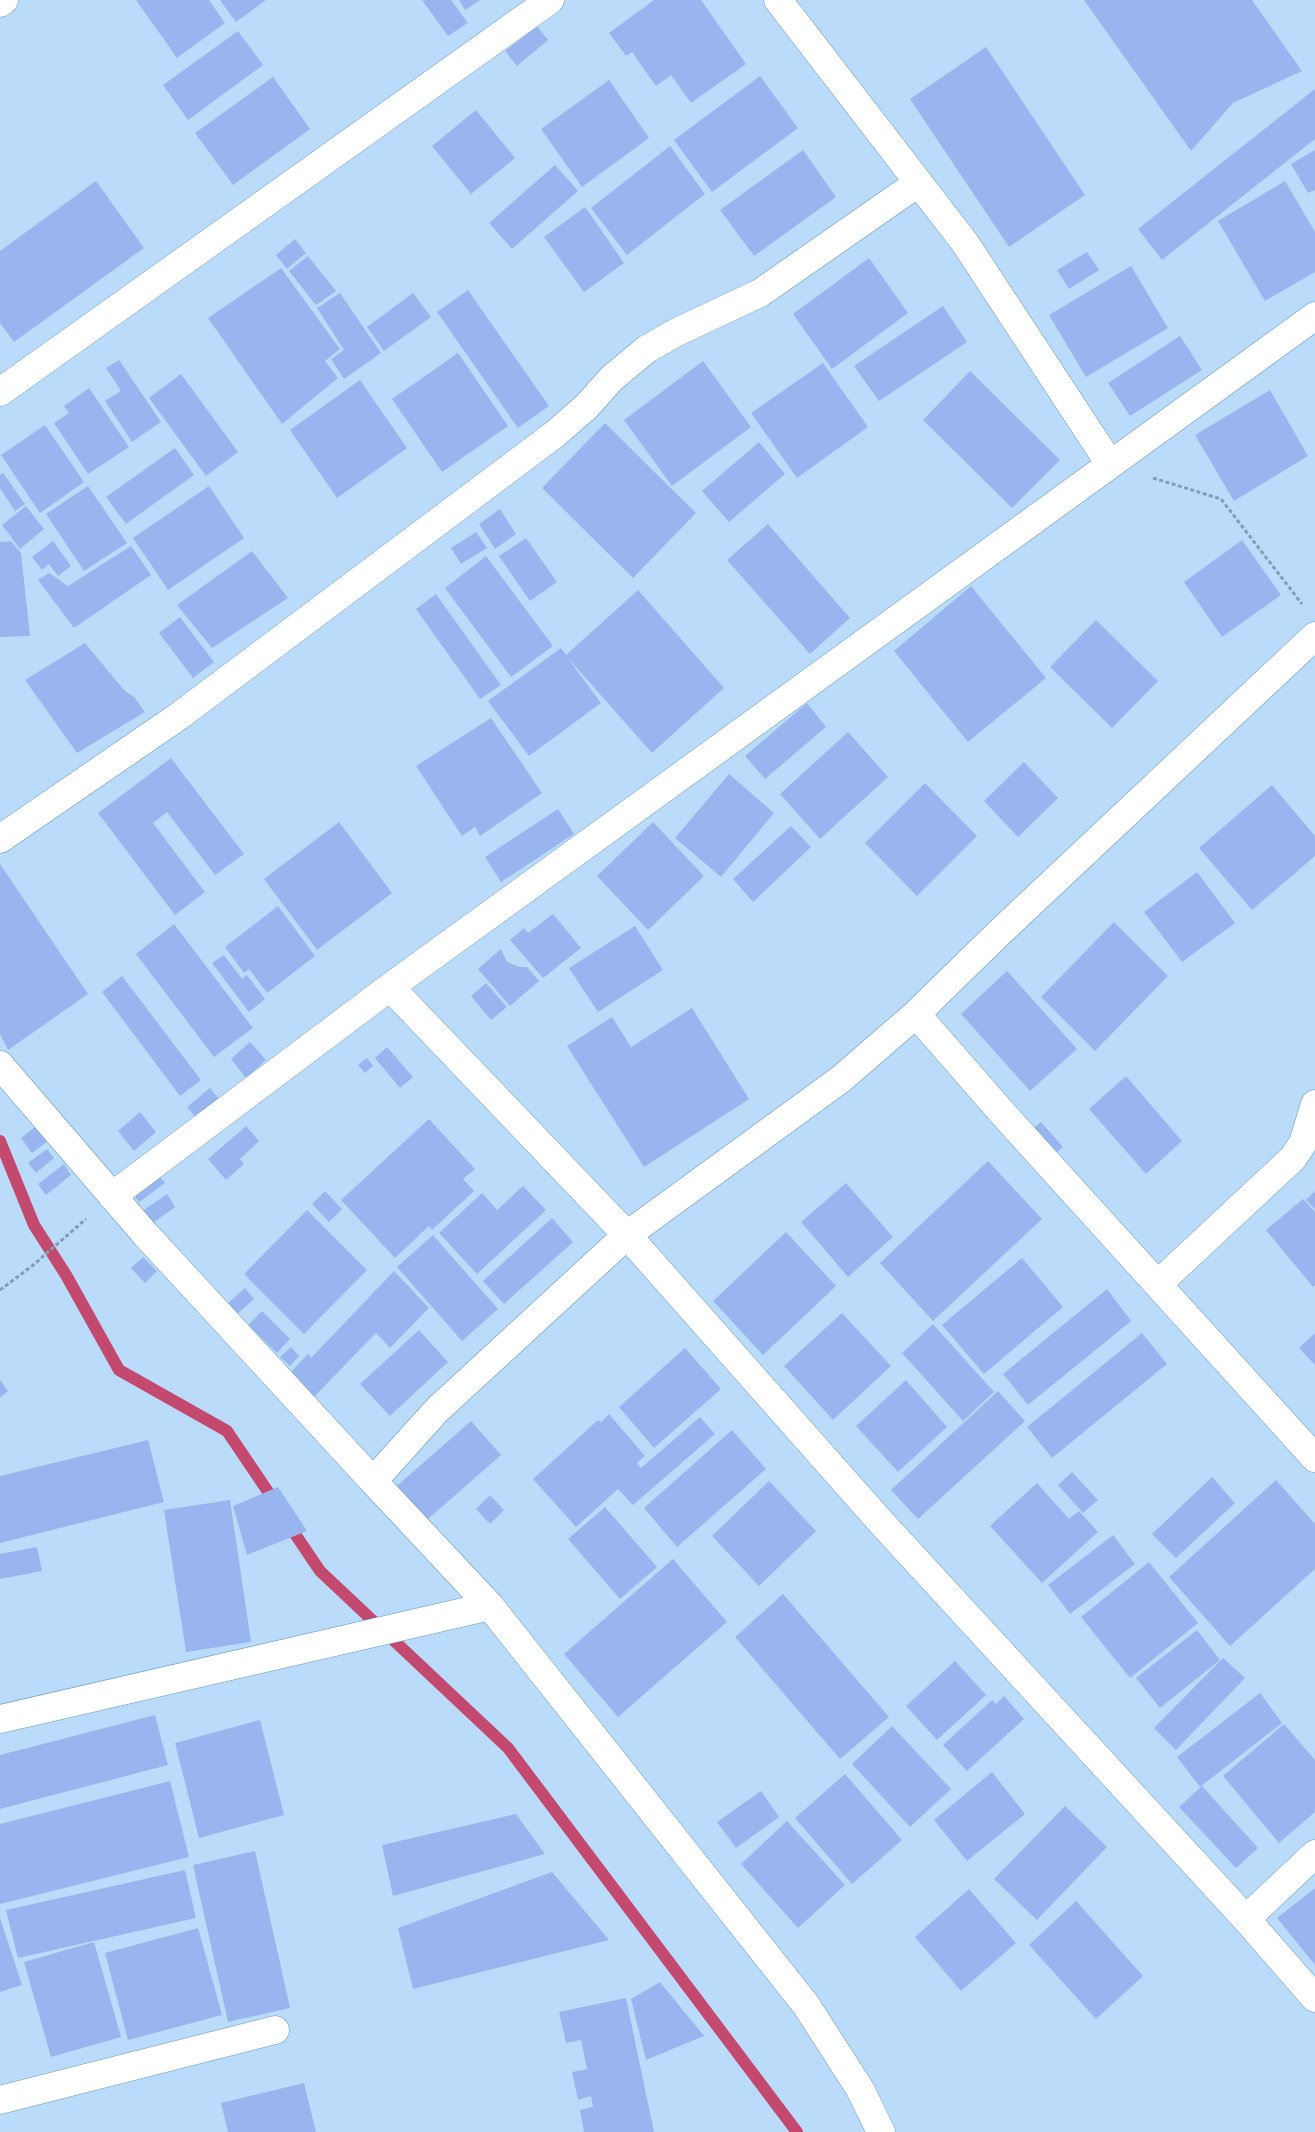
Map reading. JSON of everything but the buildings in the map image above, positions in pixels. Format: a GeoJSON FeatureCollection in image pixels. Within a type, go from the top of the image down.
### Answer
{"type":"FeatureCollection","features":[{"type":"Feature","properties":{"kind":"street"},"geometry":{"type":"LineString","coordinates":[[0,3],[4,0]]}},
{"type":"Feature","properties":{"kind":"street"},"geometry":{"type":"LineString","coordinates":[[0,392],[550,0]]}},
{"type":"Feature","properties":{"kind":"street"},"geometry":{"type":"LineString","coordinates":[[778,0],[965,243],[1110,464]]}},
{"type":"Feature","properties":{"kind":"street"},"geometry":{"type":"LineString","coordinates":[[0,839],[179,716],[556,434],[587,406],[612,378],[646,349],[677,332],[760,293],[918,183]]}},
{"type":"Feature","properties":{"kind":"street"},"geometry":{"type":"LineString","coordinates":[[112,1196],[390,987],[1315,316]]}},
{"type":"Feature","properties":{"kind":"street"},"geometry":{"type":"LineString","coordinates":[[373,1481],[437,1410],[627,1235],[841,1079],[916,1014],[999,932],[1315,636]]}},
{"type":"Feature","properties":{"kind":"street"},"geometry":{"type":"LineString","coordinates":[[390,987],[627,1235],[879,1520],[1246,1919],[1315,1998]]}},
{"type":"Feature","properties":{"kind":"street"},"geometry":{"type":"LineString","coordinates":[[916,1014],[1004,1116],[1315,1458]]}},
{"type":"Feature","properties":{"kind":"street"},"geometry":{"type":"LineString","coordinates":[[0,1065],[146,1235],[490,1606],[806,2005],[860,2089],[882,2132]]}},
{"type":"Feature","properties":{"kind":"street"},"geometry":{"type":"LineString","coordinates":[[1158,1284],[1293,1158],[1303,1143],[1315,1104]]}},
{"type":"Feature","properties":{"kind":"street"},"geometry":{"type":"LineString","coordinates":[[0,1719],[490,1606]]}},
{"type":"Feature","properties":{"kind":"street"},"geometry":{"type":"LineString","coordinates":[[1246,1919],[1315,1854]]}},
{"type":"Feature","properties":{"kind":"street"},"geometry":{"type":"LineString","coordinates":[[0,2100],[276,2030]]}},
{"type":"Feature","properties":{"kind":"path"},"geometry":{"type":"LineString","coordinates":[[1110,464],[1221,499],[1303,605]]}},
{"type":"Feature","properties":{"kind":"path"},"geometry":{"type":"LineString","coordinates":[[0,1290],[32,1266],[70,1233]]}},
{"type":"Feature","properties":{"kind":"waterway"},"geometry":{"type":"LineString","coordinates":[[0,1141],[34,1225],[66,1275],[119,1370],[227,1431],[277,1505]]}},
{"type":"Feature","properties":{"kind":"waterway"},"geometry":{"type":"LineString","coordinates":[[287,1522],[320,1571],[508,1748],[797,2132]]}}]}
